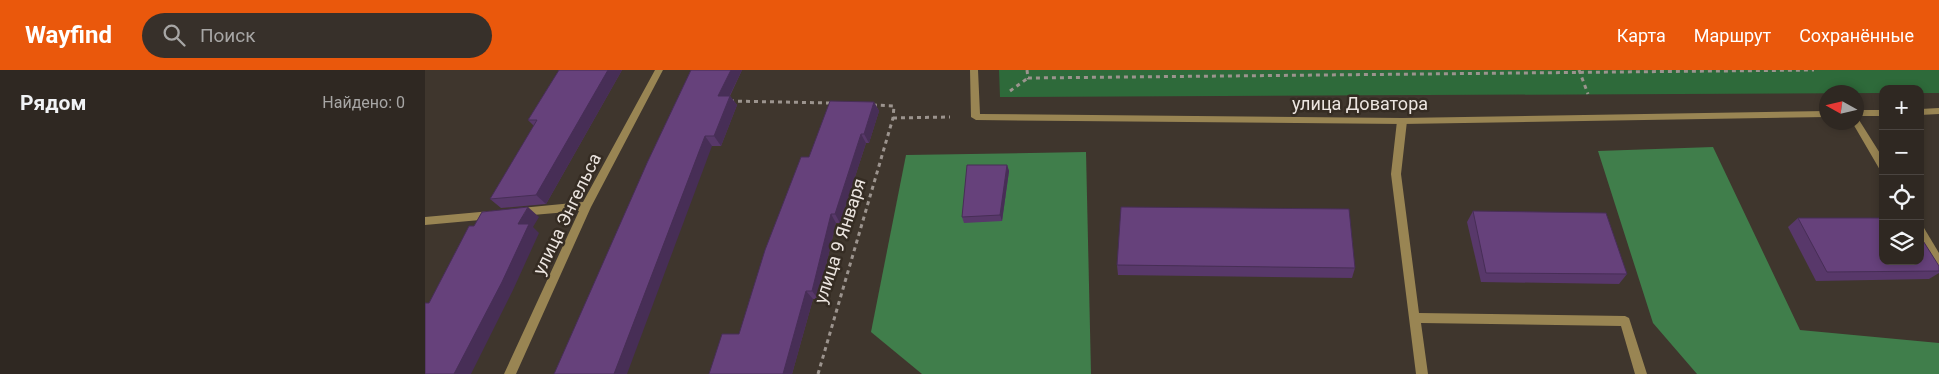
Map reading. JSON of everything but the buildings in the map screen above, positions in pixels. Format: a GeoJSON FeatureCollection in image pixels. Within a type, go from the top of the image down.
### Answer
{"type":"FeatureCollection","features":[{"type":"Feature","properties":{"kind":"street","name":"улица Энгельса"},"geometry":{"type":"LineString","coordinates":[[510,374],[586,206],[659,70]]}},
{"type":"Feature","properties":{"kind":"street"},"geometry":{"type":"LineString","coordinates":[[974,70],[976,117]]}},
{"type":"Feature","properties":{"kind":"street"},"geometry":{"type":"LineString","coordinates":[[1924,112],[1939,112]]}},
{"type":"Feature","properties":{"kind":"street"},"geometry":{"type":"LineString","coordinates":[[1864,113],[1879,113]]}},
{"type":"Feature","properties":{"kind":"street","name":"улица Доватора"},"geometry":{"type":"LineString","coordinates":[[976,117],[1402,122],[1819,114]]}},
{"type":"Feature","properties":{"kind":"street"},"geometry":{"type":"LineString","coordinates":[[1402,122],[1396,174],[1422,374]]}},
{"type":"Feature","properties":{"kind":"street"},"geometry":{"type":"LineString","coordinates":[[1862,130],[1879,160]]}},
{"type":"Feature","properties":{"kind":"street"},"geometry":{"type":"LineString","coordinates":[[425,221],[586,206]]}},
{"type":"Feature","properties":{"kind":"street"},"geometry":{"type":"LineString","coordinates":[[1924,238],[1939,262]]}},
{"type":"Feature","properties":{"kind":"street"},"geometry":{"type":"LineString","coordinates":[[1414,318],[1625,321],[1641,374]]}},
{"type":"Feature","properties":{"kind":"path"},"geometry":{"type":"LineString","coordinates":[[1027,70],[1028,78],[1814,70]]}},
{"type":"Feature","properties":{"kind":"path"},"geometry":{"type":"LineString","coordinates":[[729,101],[768,100],[836,103]]}},
{"type":"Feature","properties":{"kind":"path"},"geometry":{"type":"LineString","coordinates":[[865,105],[894,106],[893,118],[976,117]]}},
{"type":"Feature","properties":{"kind":"path","name":"улица 9 Января"},"geometry":{"type":"LineString","coordinates":[[818,374],[833,315],[870,202],[893,118]]}},
{"type":"Feature","properties":{"kind":"green space"},"geometry":{"type":"Polygon","coordinates":[[[999,70],[1939,70],[1939,93],[1924,93],[1924,85],[1879,85],[1879,93],[1864,93],[1864,85],[1819,85],[1819,93],[1000,97],[999,70]]]}},
{"type":"Feature","properties":{"kind":"green space"},"geometry":{"type":"Polygon","coordinates":[[[1713,147],[1800,330],[1939,343],[1939,374],[1697,374],[1653,323],[1598,151],[1713,147]]]}},
{"type":"Feature","properties":{"kind":"green space"},"geometry":{"type":"Polygon","coordinates":[[[1086,152],[1091,374],[922,374],[871,332],[906,155],[1086,152]]]}}]}
